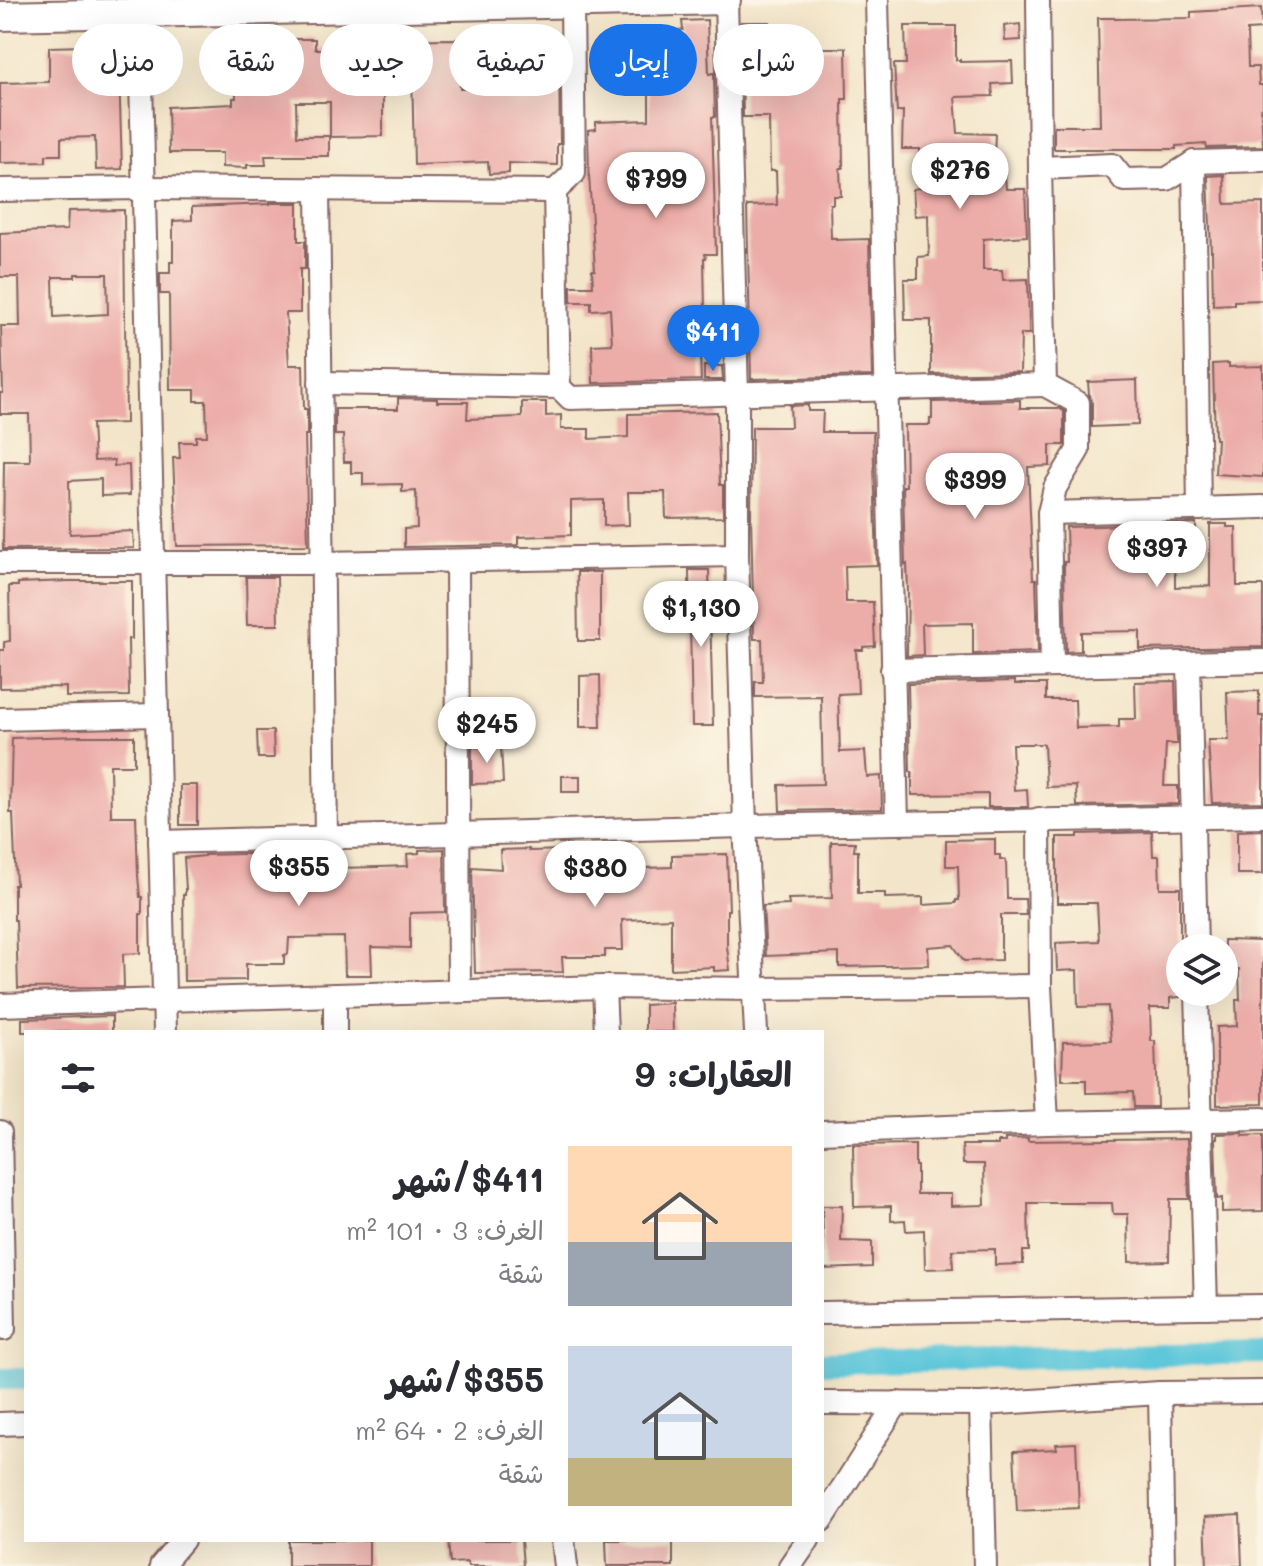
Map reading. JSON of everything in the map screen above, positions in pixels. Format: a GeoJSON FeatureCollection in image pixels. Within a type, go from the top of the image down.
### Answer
{"type":"FeatureCollection","features":[{"type":"Feature","properties":{"kind":"street"},"geometry":{"type":"LineString","coordinates":[[0,16],[139,6],[726,0],[737,394],[737,555],[745,826],[756,1030]]}},
{"type":"Feature","properties":{"kind":"street"},"geometry":{"type":"LineString","coordinates":[[877,0],[897,823]]}},
{"type":"Feature","properties":{"kind":"street"},"geometry":{"type":"LineString","coordinates":[[1038,0],[1045,385]]}},
{"type":"Feature","properties":{"kind":"street"},"geometry":{"type":"LineString","coordinates":[[0,190],[555,191],[574,173],[572,3]]}},
{"type":"Feature","properties":{"kind":"street"},"geometry":{"type":"LineString","coordinates":[[139,6],[165,1030]]}},
{"type":"Feature","properties":{"kind":"street"},"geometry":{"type":"LineString","coordinates":[[1040,168],[1112,165],[1124,180],[1167,179],[1194,162],[1263,160]]}},
{"type":"Feature","properties":{"kind":"street"},"geometry":{"type":"LineString","coordinates":[[1194,162],[1199,509]]}},
{"type":"Feature","properties":{"kind":"street"},"geometry":{"type":"LineString","coordinates":[[318,189],[326,837]]}},
{"type":"Feature","properties":{"kind":"street"},"geometry":{"type":"LineString","coordinates":[[555,191],[559,387],[570,398],[1045,385],[1078,403],[1078,450],[1055,488],[1049,513],[1052,666]]}},
{"type":"Feature","properties":{"kind":"street"},"geometry":{"type":"LineString","coordinates":[[320,383],[559,387]]}},
{"type":"Feature","properties":{"kind":"street"},"geometry":{"type":"LineString","coordinates":[[1049,513],[1263,507]]}},
{"type":"Feature","properties":{"kind":"street"},"geometry":{"type":"LineString","coordinates":[[0,563],[322,563],[737,555]]}},
{"type":"Feature","properties":{"kind":"street"},"geometry":{"type":"LineString","coordinates":[[457,561],[459,991]]}},
{"type":"Feature","properties":{"kind":"street"},"geometry":{"type":"LineString","coordinates":[[892,670],[1263,661]]}},
{"type":"Feature","properties":{"kind":"street"},"geometry":{"type":"LineString","coordinates":[[1189,663],[1196,934]]}},
{"type":"Feature","properties":{"kind":"street"},"geometry":{"type":"LineString","coordinates":[[0,719],[157,715]]}},
{"type":"Feature","properties":{"kind":"street"},"geometry":{"type":"LineString","coordinates":[[160,842],[1263,816]]}},
{"type":"Feature","properties":{"kind":"street"},"geometry":{"type":"LineString","coordinates":[[1039,819],[1040,986],[1047,1123]]}},
{"type":"Feature","properties":{"kind":"street"},"geometry":{"type":"LineString","coordinates":[[0,1005],[604,987],[1040,986]]}},
{"type":"Feature","properties":{"kind":"street"},"geometry":{"type":"LineString","coordinates":[[604,987],[606,1030]]}},
{"type":"Feature","properties":{"kind":"street"},"geometry":{"type":"LineString","coordinates":[[335,995],[335,1030]]}},
{"type":"Feature","properties":{"kind":"street"},"geometry":{"type":"LineString","coordinates":[[1197,1006],[1206,1307]]}},
{"type":"Feature","properties":{"kind":"street"},"geometry":{"type":"LineString","coordinates":[[824,1132],[1263,1119]]}},
{"type":"Feature","properties":{"kind":"street"},"geometry":{"type":"LineString","coordinates":[[0,1132],[10,1329]]}},
{"type":"Feature","properties":{"kind":"street"},"geometry":{"type":"LineString","coordinates":[[824,1313],[1263,1306]]}},
{"type":"Feature","properties":{"kind":"street"},"geometry":{"type":"LineString","coordinates":[[824,1403],[981,1404],[1160,1393],[1263,1392]]}},
{"type":"Feature","properties":{"kind":"street"},"geometry":{"type":"LineString","coordinates":[[1160,1393],[1163,1566]]}},
{"type":"Feature","properties":{"kind":"street"},"geometry":{"type":"LineString","coordinates":[[824,1517],[897,1403]]}},
{"type":"Feature","properties":{"kind":"street"},"geometry":{"type":"LineString","coordinates":[[981,1404],[985,1566]]}},
{"type":"Feature","properties":{"kind":"street"},"geometry":{"type":"LineString","coordinates":[[0,1424],[24,1423]]}},
{"type":"Feature","properties":{"kind":"street"},"geometry":{"type":"LineString","coordinates":[[161,1566],[181,1542]]}},
{"type":"Feature","properties":{"kind":"street"},"geometry":{"type":"LineString","coordinates":[[563,1542],[566,1566]]}},
{"type":"Feature","properties":{"kind":"street"},"geometry":{"type":"LineString","coordinates":[[790,1566],[807,1542]]}},
{"type":"Feature","properties":{"kind":"building"},"geometry":{"type":"Polygon","coordinates":[[[1261,8],[1262,29],[1247,30],[1248,67],[1258,67],[1259,85],[1263,85],[1263,146],[1207,148],[1206,144],[1176,146],[1176,149],[1054,149],[1054,126],[1100,126],[1098,18],[1191,18],[1191,12],[1261,8]]]}},
{"type":"Feature","properties":{"kind":"building"},"geometry":{"type":"Polygon","coordinates":[[[707,20],[709,74],[713,73],[715,96],[715,117],[712,117],[716,254],[705,254],[704,258],[705,309],[721,309],[721,326],[699,327],[701,380],[593,383],[592,345],[612,344],[610,309],[591,310],[591,302],[571,302],[571,286],[593,286],[592,270],[595,270],[588,130],[596,129],[596,122],[649,120],[649,96],[697,96],[697,24],[682,24],[682,21],[707,20]]]}},
{"type":"Feature","properties":{"kind":"building"},"geometry":{"type":"Polygon","coordinates":[[[741,22],[770,22],[770,24],[741,22]]]}},
{"type":"Feature","properties":{"kind":"building"},"geometry":{"type":"Polygon","coordinates":[[[1020,24],[1021,40],[1005,41],[1004,26],[1020,24]]]}},
{"type":"Feature","properties":{"kind":"building"},"geometry":{"type":"Polygon","coordinates":[[[905,26],[956,26],[956,60],[960,62],[1012,61],[1013,83],[992,84],[993,96],[955,97],[958,133],[995,134],[993,176],[1005,175],[1006,189],[1025,189],[1027,236],[983,239],[983,270],[1002,270],[1003,280],[1028,279],[1029,334],[1021,334],[1020,372],[931,374],[931,320],[905,320],[904,279],[918,279],[918,257],[929,256],[928,215],[915,216],[913,189],[920,188],[920,149],[902,149],[903,111],[897,112],[894,64],[906,64],[905,26]]]}},
{"type":"Feature","properties":{"kind":"building"},"geometry":{"type":"Polygon","coordinates":[[[304,39],[315,39],[315,49],[320,49],[320,96],[383,96],[383,136],[330,137],[330,102],[296,102],[297,136],[329,136],[329,156],[265,156],[266,165],[247,165],[247,168],[222,167],[222,153],[169,153],[168,107],[233,104],[236,96],[304,96],[304,39]]]}},
{"type":"Feature","properties":{"kind":"building"},"geometry":{"type":"Polygon","coordinates":[[[433,39],[449,39],[449,96],[559,96],[557,165],[509,163],[509,173],[489,174],[488,162],[414,165],[413,96],[433,96],[433,39]]]}},
{"type":"Feature","properties":{"kind":"building"},"geometry":{"type":"Polygon","coordinates":[[[72,46],[72,96],[120,96],[122,169],[96,170],[95,137],[61,138],[61,155],[46,155],[46,162],[0,163],[0,83],[49,82],[49,47],[72,46]]]}},
{"type":"Feature","properties":{"kind":"building"},"geometry":{"type":"Polygon","coordinates":[[[824,48],[846,48],[847,99],[842,99],[841,196],[833,196],[833,204],[830,204],[831,238],[869,239],[872,376],[751,379],[747,206],[777,205],[776,171],[770,171],[769,117],[743,117],[743,96],[824,96],[824,48]]]}},
{"type":"Feature","properties":{"kind":"building"},"geometry":{"type":"Polygon","coordinates":[[[1224,175],[1225,204],[1263,203],[1263,300],[1213,305],[1208,176],[1224,175]]]}},
{"type":"Feature","properties":{"kind":"building"},"geometry":{"type":"Polygon","coordinates":[[[298,203],[298,241],[305,241],[305,269],[300,269],[300,313],[286,313],[289,365],[303,365],[304,409],[307,409],[308,545],[177,546],[173,458],[180,458],[179,442],[196,442],[196,436],[207,436],[206,401],[195,401],[195,390],[170,390],[169,294],[160,294],[160,273],[170,273],[170,262],[173,262],[173,221],[192,220],[192,207],[298,203]]]}},
{"type":"Feature","properties":{"kind":"building"},"geometry":{"type":"Polygon","coordinates":[[[124,210],[126,423],[92,424],[94,461],[114,460],[114,466],[129,465],[130,495],[101,496],[101,479],[69,481],[70,534],[133,531],[134,548],[3,549],[4,461],[30,461],[29,414],[0,414],[0,393],[3,393],[1,326],[20,326],[19,277],[0,277],[0,233],[67,230],[68,211],[124,210]],[[107,274],[53,277],[54,317],[108,314],[107,274]]]}},
{"type":"Feature","properties":{"kind":"building"},"geometry":{"type":"Polygon","coordinates":[[[1229,363],[1229,367],[1263,366],[1263,477],[1215,474],[1217,439],[1213,364],[1229,363]]]}},
{"type":"Feature","properties":{"kind":"building"},"geometry":{"type":"Polygon","coordinates":[[[704,366],[722,366],[723,380],[704,380],[704,366]]]}},
{"type":"Feature","properties":{"kind":"building"},"geometry":{"type":"Polygon","coordinates":[[[1137,380],[1138,425],[1092,427],[1088,382],[1137,380]]]}},
{"type":"Feature","properties":{"kind":"building"},"geometry":{"type":"Polygon","coordinates":[[[398,398],[468,402],[467,419],[522,417],[522,402],[546,402],[546,416],[561,415],[561,429],[589,429],[589,439],[628,437],[628,414],[717,412],[723,517],[666,518],[665,492],[628,492],[629,525],[604,526],[604,500],[571,501],[571,535],[518,537],[518,545],[404,547],[404,529],[417,528],[416,491],[402,492],[402,484],[363,485],[363,473],[351,473],[351,462],[344,462],[343,435],[335,435],[335,409],[398,409],[398,398]]]}},
{"type":"Feature","properties":{"kind":"building"},"geometry":{"type":"Polygon","coordinates":[[[1020,400],[1020,408],[1058,408],[1064,411],[1064,445],[1050,445],[1050,466],[1028,467],[1038,652],[973,654],[973,623],[922,624],[923,655],[907,656],[908,591],[903,486],[906,486],[905,425],[930,425],[932,402],[1020,400]]]}},
{"type":"Feature","properties":{"kind":"building"},"geometry":{"type":"Polygon","coordinates":[[[808,405],[808,411],[823,411],[822,432],[873,432],[877,565],[845,566],[846,602],[873,602],[875,646],[856,650],[858,693],[838,694],[840,752],[865,751],[867,777],[881,776],[882,809],[780,811],[779,785],[823,784],[821,696],[755,697],[755,682],[763,682],[762,639],[754,639],[752,427],[791,427],[790,406],[808,405]]]}},
{"type":"Feature","properties":{"kind":"building"},"geometry":{"type":"Polygon","coordinates":[[[1196,523],[1196,536],[1175,537],[1175,587],[1210,586],[1210,524],[1236,527],[1237,586],[1263,586],[1263,647],[1140,649],[1140,631],[1081,632],[1081,651],[1066,652],[1066,527],[1196,523]]]}},
{"type":"Feature","properties":{"kind":"building"},"geometry":{"type":"Polygon","coordinates":[[[689,570],[709,570],[713,726],[692,726],[689,570]]]}},
{"type":"Feature","properties":{"kind":"building"},"geometry":{"type":"Polygon","coordinates":[[[577,572],[600,572],[600,641],[578,641],[577,572]]]}},
{"type":"Feature","properties":{"kind":"building"},"geometry":{"type":"Polygon","coordinates":[[[246,577],[277,577],[278,625],[247,625],[246,577]]]}},
{"type":"Feature","properties":{"kind":"building"},"geometry":{"type":"Polygon","coordinates":[[[69,581],[132,581],[132,639],[128,639],[129,696],[66,697],[66,687],[0,688],[0,650],[4,650],[4,642],[10,641],[9,586],[69,581]]]}},
{"type":"Feature","properties":{"kind":"building"},"geometry":{"type":"Polygon","coordinates":[[[600,675],[601,727],[580,727],[580,676],[600,675]]]}},
{"type":"Feature","properties":{"kind":"building"},"geometry":{"type":"Polygon","coordinates":[[[1015,681],[1015,684],[1046,684],[1046,700],[1075,700],[1076,728],[1119,727],[1119,719],[1136,719],[1135,682],[1175,681],[1177,744],[1166,744],[1164,786],[1178,786],[1178,804],[1077,806],[1076,786],[1046,787],[1044,744],[1012,744],[1014,790],[1027,789],[1028,807],[988,807],[988,794],[912,795],[908,684],[1015,681]]]}},
{"type":"Feature","properties":{"kind":"building"},"geometry":{"type":"Polygon","coordinates":[[[1259,691],[1259,716],[1263,716],[1263,802],[1212,803],[1208,740],[1229,740],[1227,692],[1259,691]]]}},
{"type":"Feature","properties":{"kind":"building"},"geometry":{"type":"Polygon","coordinates":[[[257,731],[273,731],[274,758],[258,758],[257,731]]]}},
{"type":"Feature","properties":{"kind":"building"},"geometry":{"type":"Polygon","coordinates":[[[134,736],[134,765],[110,765],[111,816],[136,816],[138,876],[142,897],[140,953],[123,954],[124,987],[18,988],[13,813],[10,813],[12,738],[134,736]]]}},
{"type":"Feature","properties":{"kind":"building"},"geometry":{"type":"Polygon","coordinates":[[[501,746],[503,783],[472,784],[472,747],[501,746]]]}},
{"type":"Feature","properties":{"kind":"building"},"geometry":{"type":"Polygon","coordinates":[[[562,776],[580,776],[580,792],[562,792],[562,776]]]}},
{"type":"Feature","properties":{"kind":"building"},"geometry":{"type":"Polygon","coordinates":[[[180,785],[197,785],[197,825],[180,825],[180,785]]]}},
{"type":"Feature","properties":{"kind":"building"},"geometry":{"type":"Polygon","coordinates":[[[1263,830],[1263,874],[1237,874],[1237,831],[1263,830]]]}},
{"type":"Feature","properties":{"kind":"building"},"geometry":{"type":"Polygon","coordinates":[[[1152,832],[1153,856],[1159,856],[1160,888],[1180,888],[1180,934],[1166,934],[1166,1006],[1170,1008],[1150,1008],[1151,1041],[1155,1041],[1157,1107],[1134,1107],[1133,1092],[1086,1093],[1086,1080],[1062,1080],[1063,1042],[1111,1041],[1108,1006],[1078,1007],[1077,970],[1057,971],[1056,943],[1099,941],[1097,903],[1057,903],[1057,837],[1078,837],[1078,834],[1152,832]]]}},
{"type":"Feature","properties":{"kind":"building"},"geometry":{"type":"Polygon","coordinates":[[[995,839],[995,855],[1000,855],[1000,860],[1006,860],[1007,899],[1025,899],[1026,915],[1001,915],[1001,960],[964,961],[953,945],[928,947],[929,965],[839,967],[839,953],[766,956],[763,906],[789,905],[788,899],[832,898],[831,842],[855,842],[854,851],[858,851],[858,893],[885,893],[885,898],[923,897],[923,905],[956,903],[959,900],[958,866],[946,866],[946,840],[995,839]]]}},
{"type":"Feature","properties":{"kind":"building"},"geometry":{"type":"Polygon","coordinates":[[[444,849],[445,912],[410,913],[410,948],[371,947],[372,975],[345,975],[344,937],[289,938],[284,964],[246,964],[246,980],[184,981],[184,858],[281,853],[281,856],[338,857],[338,868],[408,866],[407,854],[444,849]]]}},
{"type":"Feature","properties":{"kind":"building"},"geometry":{"type":"Polygon","coordinates":[[[500,850],[568,850],[568,854],[618,854],[619,869],[672,867],[672,855],[727,854],[727,947],[730,970],[714,971],[714,967],[671,969],[671,918],[622,920],[623,950],[605,950],[605,957],[562,957],[563,972],[475,973],[472,867],[501,869],[500,850]]]}},
{"type":"Feature","properties":{"kind":"building"},"geometry":{"type":"Polygon","coordinates":[[[1238,940],[1263,941],[1263,1104],[1217,1105],[1217,1027],[1237,1026],[1238,940]]]}},
{"type":"Feature","properties":{"kind":"building"},"geometry":{"type":"Polygon","coordinates":[[[672,1003],[673,1030],[645,1030],[645,1005],[672,1003]]]}},
{"type":"Feature","properties":{"kind":"building"},"geometry":{"type":"Polygon","coordinates":[[[112,1016],[112,1030],[22,1032],[22,1019],[112,1016]]]}},
{"type":"Feature","properties":{"kind":"building"},"geometry":{"type":"Polygon","coordinates":[[[1243,1133],[1243,1136],[1263,1135],[1263,1211],[1222,1212],[1222,1198],[1217,1199],[1215,1139],[1217,1134],[1243,1133]]]}},
{"type":"Feature","properties":{"kind":"building"},"geometry":{"type":"Polygon","coordinates":[[[1028,1138],[1028,1141],[1187,1139],[1189,1199],[1170,1199],[1169,1261],[1129,1262],[1128,1214],[1113,1214],[1112,1203],[1028,1203],[1029,1251],[1023,1251],[1023,1264],[995,1265],[995,1249],[952,1250],[953,1268],[925,1269],[924,1230],[906,1231],[905,1220],[891,1221],[891,1206],[854,1207],[853,1145],[915,1144],[917,1194],[951,1194],[951,1206],[985,1205],[984,1164],[963,1164],[962,1145],[998,1145],[1005,1139],[1028,1138]]]}},
{"type":"Feature","properties":{"kind":"building"},"geometry":{"type":"Polygon","coordinates":[[[824,1206],[842,1206],[841,1241],[872,1242],[872,1267],[824,1269],[824,1206]]]}},
{"type":"Feature","properties":{"kind":"building"},"geometry":{"type":"Polygon","coordinates":[[[1076,1443],[1079,1508],[1017,1511],[1014,1451],[1057,1449],[1056,1444],[1076,1443]]]}},
{"type":"Feature","properties":{"kind":"building"},"geometry":{"type":"Polygon","coordinates":[[[1240,1515],[1242,1566],[1207,1566],[1205,1517],[1240,1515]]]}},
{"type":"Feature","properties":{"kind":"building"},"geometry":{"type":"Polygon","coordinates":[[[288,1542],[369,1542],[369,1566],[288,1566],[288,1542]]]}},
{"type":"Feature","properties":{"kind":"building"},"geometry":{"type":"Polygon","coordinates":[[[448,1542],[521,1542],[523,1566],[450,1563],[448,1542]]]}},
{"type":"Feature","properties":{"kind":"building"},"geometry":{"type":"Polygon","coordinates":[[[606,1542],[673,1542],[673,1566],[607,1566],[606,1542]]]}},
{"type":"Feature","properties":{"kind":"waterway"},"geometry":{"type":"LineString","coordinates":[[824,1363],[1263,1353]]}},
{"type":"Feature","properties":{"kind":"waterway"},"geometry":{"type":"LineString","coordinates":[[0,1379],[24,1379]]}}]}
